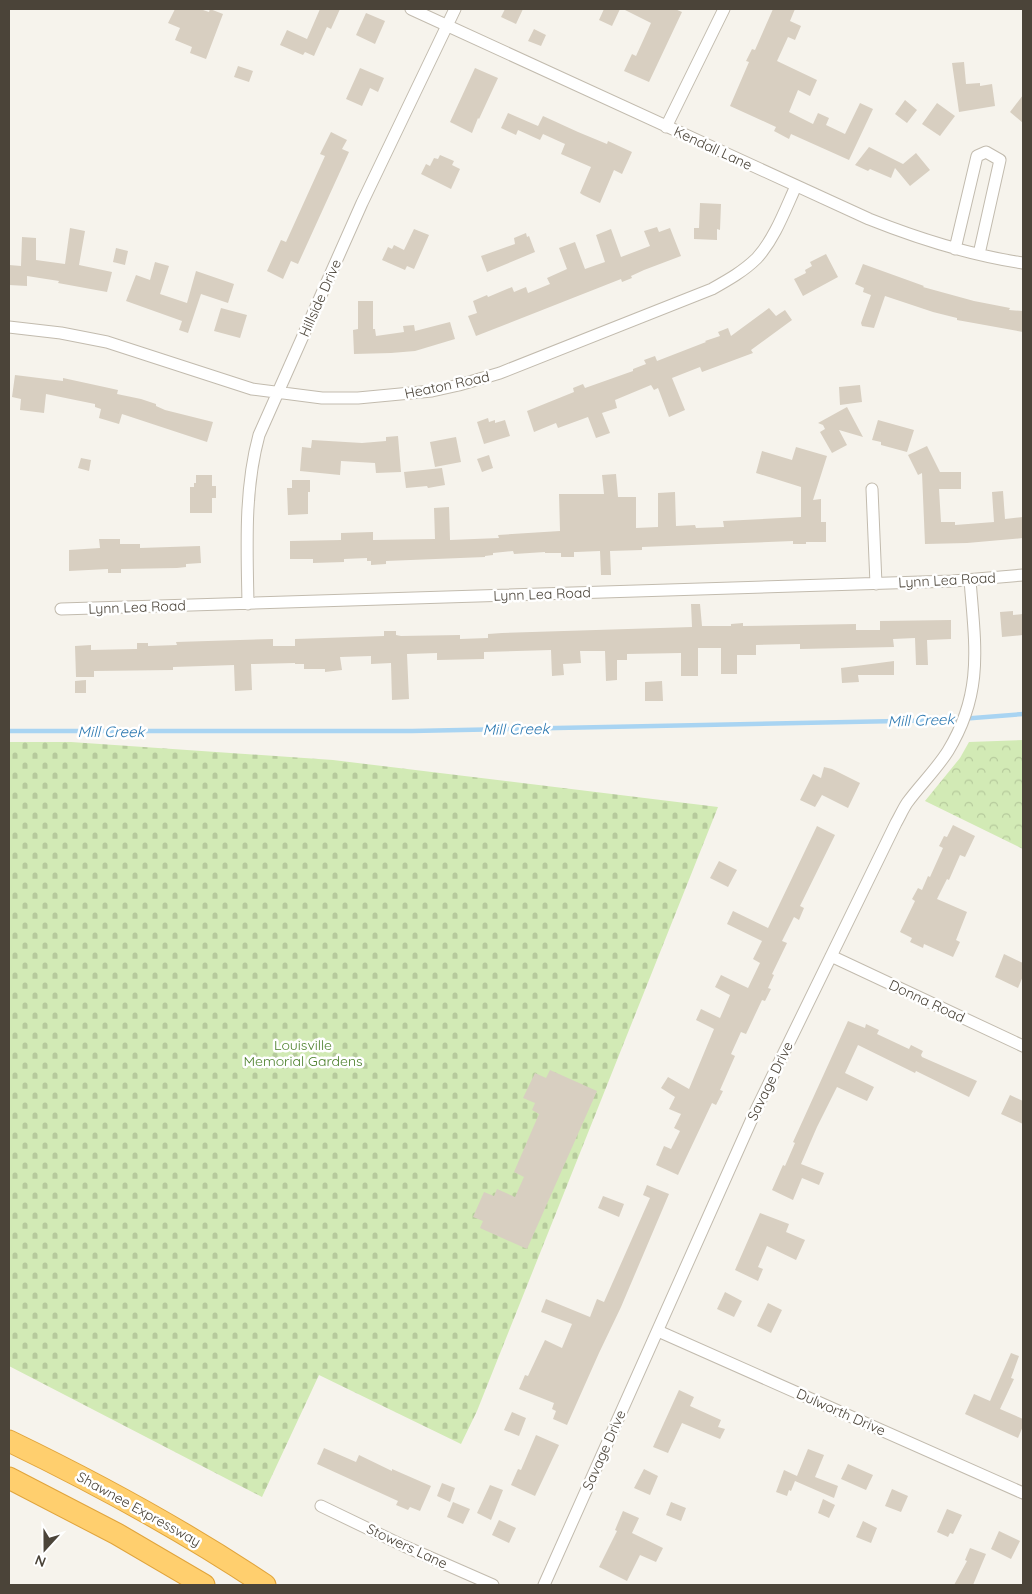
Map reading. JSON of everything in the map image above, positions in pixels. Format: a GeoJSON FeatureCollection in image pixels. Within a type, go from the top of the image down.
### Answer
{"type":"FeatureCollection","features":[{"type":"Feature","properties":{"kind":"highway","name":"Shawnee Expressway"},"geometry":{"type":"LineString","coordinates":[[9,1441],[161,1519],[221,1555],[265,1585]]}},
{"type":"Feature","properties":{"kind":"highway"},"geometry":{"type":"LineString","coordinates":[[9,1478],[117,1534],[204,1585]]}},
{"type":"Feature","properties":{"kind":"street","name":"Kendall Lane"},"geometry":{"type":"LineString","coordinates":[[411,9],[666,127],[908,235],[955,249],[1023,262]]}},
{"type":"Feature","properties":{"kind":"street","name":"Hillside Drive"},"geometry":{"type":"LineString","coordinates":[[248,604],[248,489],[252,460],[259,435],[362,203],[455,9]]}},
{"type":"Feature","properties":{"kind":"street"},"geometry":{"type":"LineString","coordinates":[[666,127],[724,9]]}},
{"type":"Feature","properties":{"kind":"street"},"geometry":{"type":"LineString","coordinates":[[955,249],[977,156],[986,152],[1000,160],[979,254]]}},
{"type":"Feature","properties":{"kind":"street","name":"Heaton Road"},"geometry":{"type":"LineString","coordinates":[[9,327],[61,333],[107,342],[252,389],[277,393],[322,398],[358,398],[401,395],[459,385],[500,373],[688,300],[738,274],[756,258],[776,230],[796,186]]}},
{"type":"Feature","properties":{"kind":"street"},"geometry":{"type":"LineString","coordinates":[[872,489],[876,584]]}},
{"type":"Feature","properties":{"kind":"street","name":"Lynn Lea Road"},"geometry":{"type":"LineString","coordinates":[[60,609],[876,584],[970,580],[1023,575]]}},
{"type":"Feature","properties":{"kind":"street","name":"Savage Drive"},"geometry":{"type":"LineString","coordinates":[[544,1585],[755,1112],[896,823],[908,802],[947,752],[960,728],[969,705],[974,679],[975,651],[970,580]]}},
{"type":"Feature","properties":{"kind":"street","name":"Donna Road"},"geometry":{"type":"LineString","coordinates":[[831,956],[1023,1046]]}},
{"type":"Feature","properties":{"kind":"street","name":"Dulworth Drive"},"geometry":{"type":"LineString","coordinates":[[658,1331],[1023,1493]]}},
{"type":"Feature","properties":{"kind":"street","name":"Stowers Lane"},"geometry":{"type":"LineString","coordinates":[[321,1506],[404,1546],[493,1585]]}},
{"type":"Feature","properties":{"kind":"green space"},"geometry":{"type":"Polygon","coordinates":[[[1023,740],[1023,849],[925,801],[960,758],[969,742],[1023,740]]]}},
{"type":"Feature","properties":{"kind":"green space","name":"Louisville Memorial Gardens"},"geometry":{"type":"Polygon","coordinates":[[[9,742],[71,742],[333,760],[718,807],[477,1411],[461,1444],[319,1375],[262,1497],[9,1366],[9,742]]]}},
{"type":"Feature","properties":{"kind":"building"},"geometry":{"type":"Polygon","coordinates":[[[175,9],[200,9],[209,12],[210,9],[223,14],[206,59],[190,53],[192,47],[175,40],[180,28],[168,23],[175,9]]]}},
{"type":"Feature","properties":{"kind":"building"},"geometry":{"type":"Polygon","coordinates":[[[320,9],[340,9],[331,29],[327,27],[314,56],[305,52],[303,55],[280,45],[287,30],[307,39],[320,9]]]}},
{"type":"Feature","properties":{"kind":"building"},"geometry":{"type":"Polygon","coordinates":[[[505,9],[523,9],[516,24],[501,17],[505,9]]]}},
{"type":"Feature","properties":{"kind":"building"},"geometry":{"type":"Polygon","coordinates":[[[604,9],[620,9],[612,26],[599,20],[604,9]]]}},
{"type":"Feature","properties":{"kind":"building"},"geometry":{"type":"Polygon","coordinates":[[[623,9],[675,9],[682,12],[649,82],[624,71],[632,54],[636,56],[651,23],[623,9]]]}},
{"type":"Feature","properties":{"kind":"building"},"geometry":{"type":"Polygon","coordinates":[[[773,9],[795,9],[790,21],[801,26],[795,40],[788,37],[777,61],[817,80],[810,96],[798,90],[789,112],[813,124],[818,113],[829,118],[826,125],[845,134],[860,103],[873,109],[849,160],[791,134],[789,139],[774,131],[776,127],[730,106],[749,62],[746,61],[752,49],[755,50],[773,9]]]}},
{"type":"Feature","properties":{"kind":"building"},"geometry":{"type":"Polygon","coordinates":[[[366,13],[385,21],[375,44],[356,35],[366,13]]]}},
{"type":"Feature","properties":{"kind":"building"},"geometry":{"type":"Polygon","coordinates":[[[534,29],[546,35],[541,46],[528,41],[534,29]]]}},
{"type":"Feature","properties":{"kind":"building"},"geometry":{"type":"Polygon","coordinates":[[[964,62],[966,84],[980,83],[980,86],[992,84],[995,106],[959,112],[952,63],[964,62]]]}},
{"type":"Feature","properties":{"kind":"building"},"geometry":{"type":"Polygon","coordinates":[[[238,66],[253,71],[249,82],[234,77],[238,66]]]}},
{"type":"Feature","properties":{"kind":"building"},"geometry":{"type":"Polygon","coordinates":[[[360,68],[384,78],[378,92],[370,88],[362,106],[346,99],[360,68]]]}},
{"type":"Feature","properties":{"kind":"building"},"geometry":{"type":"Polygon","coordinates":[[[475,68],[498,78],[472,133],[450,122],[475,68]]]}},
{"type":"Feature","properties":{"kind":"building"},"geometry":{"type":"Polygon","coordinates":[[[1023,95],[1023,123],[1010,112],[1023,95]]]}},
{"type":"Feature","properties":{"kind":"building"},"geometry":{"type":"Polygon","coordinates":[[[905,100],[917,110],[907,123],[895,114],[905,100]]]}},
{"type":"Feature","properties":{"kind":"building"},"geometry":{"type":"Polygon","coordinates":[[[937,103],[955,116],[940,136],[922,124],[937,103]]]}},
{"type":"Feature","properties":{"kind":"building"},"geometry":{"type":"Polygon","coordinates":[[[508,113],[538,126],[543,116],[607,144],[608,141],[632,152],[622,174],[614,170],[600,203],[580,193],[591,167],[561,154],[565,144],[543,134],[540,140],[518,130],[516,135],[501,128],[508,113]]]}},
{"type":"Feature","properties":{"kind":"building"},"geometry":{"type":"Polygon","coordinates":[[[331,132],[347,140],[342,149],[349,152],[298,264],[291,261],[283,279],[267,271],[281,240],[286,242],[325,156],[320,154],[331,132]]]}},
{"type":"Feature","properties":{"kind":"building"},"geometry":{"type":"Polygon","coordinates":[[[869,147],[903,164],[916,153],[930,170],[910,186],[895,168],[891,178],[870,169],[868,171],[855,165],[869,147]]]}},
{"type":"Feature","properties":{"kind":"building"},"geometry":{"type":"Polygon","coordinates":[[[440,155],[454,161],[452,165],[460,169],[451,189],[421,174],[426,164],[430,166],[434,158],[438,159],[440,155]]]}},
{"type":"Feature","properties":{"kind":"building"},"geometry":{"type":"Polygon","coordinates":[[[700,203],[721,204],[720,230],[717,229],[717,240],[694,239],[694,228],[699,228],[700,203]]]}},
{"type":"Feature","properties":{"kind":"building"},"geometry":{"type":"Polygon","coordinates":[[[657,227],[659,232],[670,228],[681,256],[644,270],[622,282],[621,279],[476,336],[468,316],[477,313],[473,301],[512,287],[514,292],[526,287],[528,293],[550,284],[547,278],[567,269],[559,248],[575,242],[585,269],[605,262],[596,235],[611,229],[621,257],[650,246],[644,231],[657,227]]]}},
{"type":"Feature","properties":{"kind":"building"},"geometry":{"type":"Polygon","coordinates":[[[70,228],[85,231],[79,265],[112,272],[107,292],[27,276],[27,286],[9,285],[9,265],[21,266],[22,237],[36,238],[36,260],[65,264],[70,228]]]}},
{"type":"Feature","properties":{"kind":"building"},"geometry":{"type":"Polygon","coordinates":[[[414,229],[429,235],[414,269],[407,266],[405,270],[382,260],[388,247],[392,249],[394,245],[404,250],[414,229]]]}},
{"type":"Feature","properties":{"kind":"building"},"geometry":{"type":"Polygon","coordinates":[[[526,233],[535,252],[487,272],[481,256],[515,244],[514,238],[526,233]]]}},
{"type":"Feature","properties":{"kind":"building"},"geometry":{"type":"Polygon","coordinates":[[[116,248],[128,251],[125,265],[113,262],[116,248]]]}},
{"type":"Feature","properties":{"kind":"building"},"geometry":{"type":"Polygon","coordinates":[[[826,254],[838,277],[803,296],[794,279],[806,273],[805,270],[812,266],[810,262],[826,254]]]}},
{"type":"Feature","properties":{"kind":"building"},"geometry":{"type":"Polygon","coordinates":[[[155,262],[169,266],[160,294],[187,303],[196,271],[234,284],[228,303],[201,294],[188,333],[179,330],[182,321],[126,301],[136,275],[150,280],[155,262]]]}},
{"type":"Feature","properties":{"kind":"building"},"geometry":{"type":"Polygon","coordinates":[[[863,264],[923,287],[974,301],[1010,308],[1009,310],[1023,311],[1023,332],[957,320],[957,318],[885,296],[874,328],[862,326],[861,323],[871,295],[863,292],[864,288],[855,284],[863,264]]]}},
{"type":"Feature","properties":{"kind":"building"},"geometry":{"type":"Polygon","coordinates":[[[358,301],[373,301],[373,329],[375,329],[376,336],[404,332],[403,326],[414,325],[415,331],[450,322],[455,339],[415,351],[354,354],[353,330],[358,329],[358,301]]]}},
{"type":"Feature","properties":{"kind":"building"},"geometry":{"type":"Polygon","coordinates":[[[221,308],[247,315],[240,338],[214,331],[221,308]]]}},
{"type":"Feature","properties":{"kind":"building"},"geometry":{"type":"Polygon","coordinates":[[[769,308],[776,316],[785,310],[792,320],[751,350],[753,353],[702,372],[700,367],[672,378],[685,410],[669,417],[658,388],[654,390],[651,385],[615,400],[617,408],[602,413],[610,433],[596,438],[588,417],[558,428],[556,423],[534,432],[527,411],[574,392],[573,388],[583,384],[585,388],[633,371],[633,369],[646,364],[644,360],[655,356],[657,361],[706,342],[720,336],[718,332],[728,328],[731,336],[769,308]]]}},
{"type":"Feature","properties":{"kind":"building"},"geometry":{"type":"Polygon","coordinates":[[[15,375],[63,381],[63,378],[118,390],[117,394],[156,404],[156,406],[165,410],[213,422],[207,442],[122,414],[119,424],[99,418],[101,409],[95,407],[95,404],[46,394],[44,413],[20,410],[21,399],[12,397],[15,375]]]}},
{"type":"Feature","properties":{"kind":"building"},"geometry":{"type":"Polygon","coordinates":[[[860,385],[862,402],[840,405],[839,387],[860,385]]]}},
{"type":"Feature","properties":{"kind":"building"},"geometry":{"type":"Polygon","coordinates":[[[847,407],[863,437],[839,430],[847,445],[832,453],[820,432],[825,429],[823,425],[818,423],[847,407]]]}},
{"type":"Feature","properties":{"kind":"building"},"geometry":{"type":"Polygon","coordinates":[[[488,418],[489,422],[495,420],[495,423],[505,420],[510,436],[484,444],[477,422],[488,418]]]}},
{"type":"Feature","properties":{"kind":"building"},"geometry":{"type":"Polygon","coordinates":[[[878,420],[914,430],[907,452],[881,445],[881,442],[872,440],[878,420]]]}},
{"type":"Feature","properties":{"kind":"building"},"geometry":{"type":"Polygon","coordinates":[[[398,436],[401,472],[376,473],[375,463],[341,461],[340,475],[300,471],[302,447],[311,448],[312,440],[362,443],[386,441],[386,437],[398,436]]]}},
{"type":"Feature","properties":{"kind":"building"},"geometry":{"type":"Polygon","coordinates":[[[456,437],[461,462],[435,467],[430,442],[456,437]]]}},
{"type":"Feature","properties":{"kind":"building"},"geometry":{"type":"Polygon","coordinates":[[[927,446],[940,472],[961,472],[961,489],[939,489],[941,522],[955,522],[955,525],[994,522],[992,492],[1003,491],[1005,519],[1023,517],[1023,538],[967,543],[925,544],[922,473],[918,475],[908,455],[927,446]]]}},
{"type":"Feature","properties":{"kind":"building"},"geometry":{"type":"Polygon","coordinates":[[[796,447],[827,456],[813,500],[821,499],[821,522],[826,522],[826,542],[793,544],[793,541],[642,547],[642,550],[610,551],[611,575],[601,575],[600,551],[574,552],[574,557],[561,557],[561,553],[514,554],[513,551],[493,553],[493,555],[485,557],[386,561],[386,564],[371,565],[371,561],[367,561],[367,558],[344,559],[344,562],[313,563],[313,559],[290,559],[290,541],[341,540],[341,533],[373,532],[373,540],[435,539],[434,508],[449,507],[450,540],[499,538],[498,535],[560,531],[559,494],[604,494],[602,475],[616,474],[618,497],[636,497],[636,528],[658,527],[658,493],[675,492],[676,526],[695,525],[696,528],[724,527],[723,521],[801,517],[801,487],[756,473],[762,451],[792,460],[796,447]]]}},
{"type":"Feature","properties":{"kind":"building"},"geometry":{"type":"Polygon","coordinates":[[[489,455],[493,468],[482,472],[477,459],[489,455]]]}},
{"type":"Feature","properties":{"kind":"building"},"geometry":{"type":"Polygon","coordinates":[[[81,458],[91,460],[89,471],[78,468],[81,458]]]}},
{"type":"Feature","properties":{"kind":"building"},"geometry":{"type":"Polygon","coordinates":[[[442,468],[445,485],[428,488],[427,486],[406,488],[404,472],[442,468]]]}},
{"type":"Feature","properties":{"kind":"building"},"geometry":{"type":"Polygon","coordinates":[[[196,475],[212,475],[212,486],[216,486],[216,498],[212,498],[212,513],[190,513],[190,487],[194,487],[194,483],[196,483],[196,475]]]}},
{"type":"Feature","properties":{"kind":"building"},"geometry":{"type":"Polygon","coordinates":[[[292,480],[310,480],[308,514],[288,515],[287,488],[292,488],[292,480]]]}},
{"type":"Feature","properties":{"kind":"building"},"geometry":{"type":"Polygon","coordinates":[[[99,539],[120,539],[120,544],[140,544],[140,548],[200,546],[201,563],[186,564],[186,567],[177,568],[121,569],[121,573],[108,573],[108,569],[69,571],[69,550],[100,548],[99,539]]]}},
{"type":"Feature","properties":{"kind":"building"},"geometry":{"type":"Polygon","coordinates":[[[691,604],[700,604],[702,626],[731,626],[731,624],[743,623],[743,626],[856,624],[856,630],[880,630],[880,621],[951,620],[951,639],[927,640],[928,665],[916,665],[915,638],[893,639],[894,647],[800,649],[800,644],[756,645],[756,655],[737,655],[737,674],[721,674],[721,648],[698,648],[698,676],[681,676],[681,653],[627,654],[627,660],[617,660],[617,680],[606,681],[605,651],[580,651],[581,663],[563,664],[564,675],[552,676],[551,650],[484,652],[484,659],[437,660],[437,653],[407,654],[409,699],[392,700],[391,663],[371,664],[371,656],[340,657],[342,670],[325,672],[325,669],[304,669],[304,664],[295,663],[251,664],[252,690],[235,691],[234,665],[173,667],[173,670],[94,671],[94,677],[76,677],[75,646],[91,645],[91,650],[137,649],[137,643],[148,643],[148,646],[177,645],[176,642],[273,639],[273,646],[295,646],[295,639],[384,636],[384,631],[396,631],[396,635],[401,636],[460,635],[460,639],[488,638],[488,634],[502,633],[692,627],[691,604]]]}},
{"type":"Feature","properties":{"kind":"building"},"geometry":{"type":"Polygon","coordinates":[[[1013,611],[1013,615],[1023,614],[1023,635],[1002,637],[1000,612],[1013,611]]]}},
{"type":"Feature","properties":{"kind":"building"},"geometry":{"type":"Polygon","coordinates":[[[894,661],[894,675],[858,675],[859,682],[842,683],[841,668],[894,661]]]}},
{"type":"Feature","properties":{"kind":"building"},"geometry":{"type":"Polygon","coordinates":[[[86,680],[86,693],[75,693],[75,681],[86,680]]]}},
{"type":"Feature","properties":{"kind":"building"},"geometry":{"type":"Polygon","coordinates":[[[662,681],[663,701],[645,701],[645,682],[662,681]]]}},
{"type":"Feature","properties":{"kind":"building"},"geometry":{"type":"Polygon","coordinates":[[[824,767],[860,783],[848,808],[822,795],[815,807],[800,800],[813,774],[821,778],[824,767]]]}},
{"type":"Feature","properties":{"kind":"building"},"geometry":{"type":"Polygon","coordinates":[[[953,825],[975,836],[965,857],[960,855],[949,880],[947,879],[937,899],[967,912],[956,940],[960,942],[953,957],[924,944],[923,948],[910,942],[912,938],[900,932],[915,901],[912,899],[918,888],[922,890],[928,876],[930,877],[943,848],[939,846],[944,836],[947,837],[953,825]]]}},
{"type":"Feature","properties":{"kind":"building"},"geometry":{"type":"Polygon","coordinates":[[[817,826],[835,835],[800,906],[804,908],[799,920],[794,917],[782,941],[787,943],[772,974],[774,975],[768,988],[771,989],[765,1001],[762,1000],[746,1034],[741,1032],[731,1054],[735,1056],[720,1090],[723,1091],[716,1105],[712,1103],[678,1175],[656,1165],[664,1146],[671,1149],[680,1131],[674,1128],[681,1114],[669,1109],[675,1097],[661,1088],[668,1077],[689,1089],[714,1029],[696,1020],[701,1009],[720,1018],[730,995],[715,987],[721,975],[748,988],[760,963],[753,959],[762,941],[727,924],[733,911],[768,928],[817,826]]]}},
{"type":"Feature","properties":{"kind":"building"},"geometry":{"type":"Polygon","coordinates":[[[719,861],[737,870],[728,887],[710,878],[719,861]]]}},
{"type":"Feature","properties":{"kind":"building"},"geometry":{"type":"Polygon","coordinates":[[[1004,954],[1023,963],[1023,976],[1018,988],[995,977],[1004,954]]]}},
{"type":"Feature","properties":{"kind":"building"},"geometry":{"type":"Polygon","coordinates":[[[848,1021],[865,1028],[866,1024],[879,1030],[877,1034],[909,1049],[911,1045],[923,1051],[922,1057],[977,1081],[969,1097],[858,1045],[845,1073],[874,1087],[867,1101],[837,1087],[801,1164],[824,1173],[819,1185],[802,1178],[793,1200],[772,1190],[783,1165],[785,1166],[795,1143],[793,1142],[848,1021]]]}},
{"type":"Feature","properties":{"kind":"building"},"geometry":{"type":"Polygon","coordinates":[[[550,1070],[597,1091],[527,1249],[480,1228],[483,1221],[473,1217],[484,1192],[494,1196],[497,1189],[515,1197],[524,1177],[514,1172],[539,1114],[532,1110],[535,1103],[523,1098],[535,1073],[546,1078],[550,1070]]]}},
{"type":"Feature","properties":{"kind":"building"},"geometry":{"type":"Polygon","coordinates":[[[1010,1095],[1023,1101],[1023,1124],[1001,1114],[1010,1095]]]}},
{"type":"Feature","properties":{"kind":"building"},"geometry":{"type":"Polygon","coordinates":[[[647,1185],[669,1194],[621,1307],[567,1425],[553,1419],[556,1411],[552,1409],[554,1403],[519,1389],[525,1375],[528,1376],[545,1340],[562,1348],[572,1324],[541,1312],[546,1299],[590,1317],[597,1299],[604,1302],[650,1198],[643,1195],[647,1185]]]}},
{"type":"Feature","properties":{"kind":"building"},"geometry":{"type":"Polygon","coordinates":[[[603,1196],[624,1204],[619,1217],[598,1208],[603,1196]]]}},
{"type":"Feature","properties":{"kind":"building"},"geometry":{"type":"Polygon","coordinates":[[[760,1213],[789,1224],[786,1232],[805,1240],[796,1260],[767,1246],[758,1267],[763,1269],[758,1281],[735,1270],[760,1213]]]}},
{"type":"Feature","properties":{"kind":"building"},"geometry":{"type":"Polygon","coordinates":[[[725,1292],[742,1301],[734,1317],[717,1309],[725,1292]]]}},
{"type":"Feature","properties":{"kind":"building"},"geometry":{"type":"Polygon","coordinates":[[[768,1303],[782,1310],[771,1333],[757,1326],[768,1303]]]}},
{"type":"Feature","properties":{"kind":"building"},"geometry":{"type":"Polygon","coordinates":[[[1011,1353],[1019,1356],[1011,1378],[1014,1379],[1000,1409],[1023,1419],[1023,1426],[1018,1438],[965,1414],[974,1394],[990,1401],[1011,1353]]]}},
{"type":"Feature","properties":{"kind":"building"},"geometry":{"type":"Polygon","coordinates":[[[679,1390],[694,1397],[690,1406],[721,1420],[718,1427],[725,1429],[720,1439],[682,1423],[668,1453],[653,1447],[679,1390]]]}},
{"type":"Feature","properties":{"kind":"building"},"geometry":{"type":"Polygon","coordinates":[[[512,1412],[526,1418],[519,1436],[504,1430],[512,1412]]]}},
{"type":"Feature","properties":{"kind":"building"},"geometry":{"type":"Polygon","coordinates":[[[536,1435],[559,1445],[535,1496],[511,1485],[518,1469],[521,1470],[536,1435]]]}},
{"type":"Feature","properties":{"kind":"building"},"geometry":{"type":"Polygon","coordinates":[[[324,1448],[356,1462],[359,1455],[392,1471],[392,1469],[431,1486],[420,1511],[410,1507],[408,1510],[396,1505],[398,1501],[317,1464],[324,1448]]]}},
{"type":"Feature","properties":{"kind":"building"},"geometry":{"type":"Polygon","coordinates":[[[808,1449],[824,1455],[815,1477],[838,1486],[834,1498],[795,1481],[787,1496],[776,1492],[784,1470],[797,1476],[808,1449]]]}},
{"type":"Feature","properties":{"kind":"building"},"geometry":{"type":"Polygon","coordinates":[[[848,1464],[873,1475],[866,1490],[841,1479],[848,1464]]]}},
{"type":"Feature","properties":{"kind":"building"},"geometry":{"type":"Polygon","coordinates":[[[644,1469],[658,1476],[650,1495],[634,1488],[644,1469]]]}},
{"type":"Feature","properties":{"kind":"building"},"geometry":{"type":"Polygon","coordinates":[[[442,1483],[455,1488],[450,1502],[437,1496],[442,1483]]]}},
{"type":"Feature","properties":{"kind":"building"},"geometry":{"type":"Polygon","coordinates":[[[490,1485],[503,1490],[491,1520],[477,1513],[490,1485]]]}},
{"type":"Feature","properties":{"kind":"building"},"geometry":{"type":"Polygon","coordinates":[[[892,1489],[908,1496],[901,1512],[885,1506],[892,1489]]]}},
{"type":"Feature","properties":{"kind":"building"},"geometry":{"type":"Polygon","coordinates":[[[823,1499],[835,1505],[829,1518],[818,1513],[823,1499]]]}},
{"type":"Feature","properties":{"kind":"building"},"geometry":{"type":"Polygon","coordinates":[[[453,1502],[470,1509],[463,1524],[447,1517],[453,1502]]]}},
{"type":"Feature","properties":{"kind":"building"},"geometry":{"type":"Polygon","coordinates":[[[671,1502],[686,1508],[681,1521],[666,1515],[671,1502]]]}},
{"type":"Feature","properties":{"kind":"building"},"geometry":{"type":"Polygon","coordinates":[[[947,1509],[962,1515],[953,1534],[950,1533],[948,1537],[937,1532],[947,1509]]]}},
{"type":"Feature","properties":{"kind":"building"},"geometry":{"type":"Polygon","coordinates":[[[623,1511],[639,1518],[632,1533],[663,1548],[656,1562],[640,1555],[627,1581],[599,1567],[617,1531],[615,1530],[623,1511]]]}},
{"type":"Feature","properties":{"kind":"building"},"geometry":{"type":"Polygon","coordinates":[[[499,1520],[516,1528],[509,1543],[492,1535],[499,1520]]]}},
{"type":"Feature","properties":{"kind":"building"},"geometry":{"type":"Polygon","coordinates":[[[863,1521],[877,1528],[871,1543],[856,1537],[863,1521]]]}},
{"type":"Feature","properties":{"kind":"building"},"geometry":{"type":"Polygon","coordinates":[[[999,1531],[1020,1541],[1011,1559],[991,1549],[999,1531]]]}},
{"type":"Feature","properties":{"kind":"building"},"geometry":{"type":"Polygon","coordinates":[[[970,1548],[986,1554],[973,1585],[954,1585],[967,1561],[965,1560],[970,1548]]]}},
{"type":"Feature","properties":{"kind":"waterway","name":"Mill Creek"},"geometry":{"type":"LineString","coordinates":[[9,731],[412,731],[948,720],[1023,714]]}}]}
